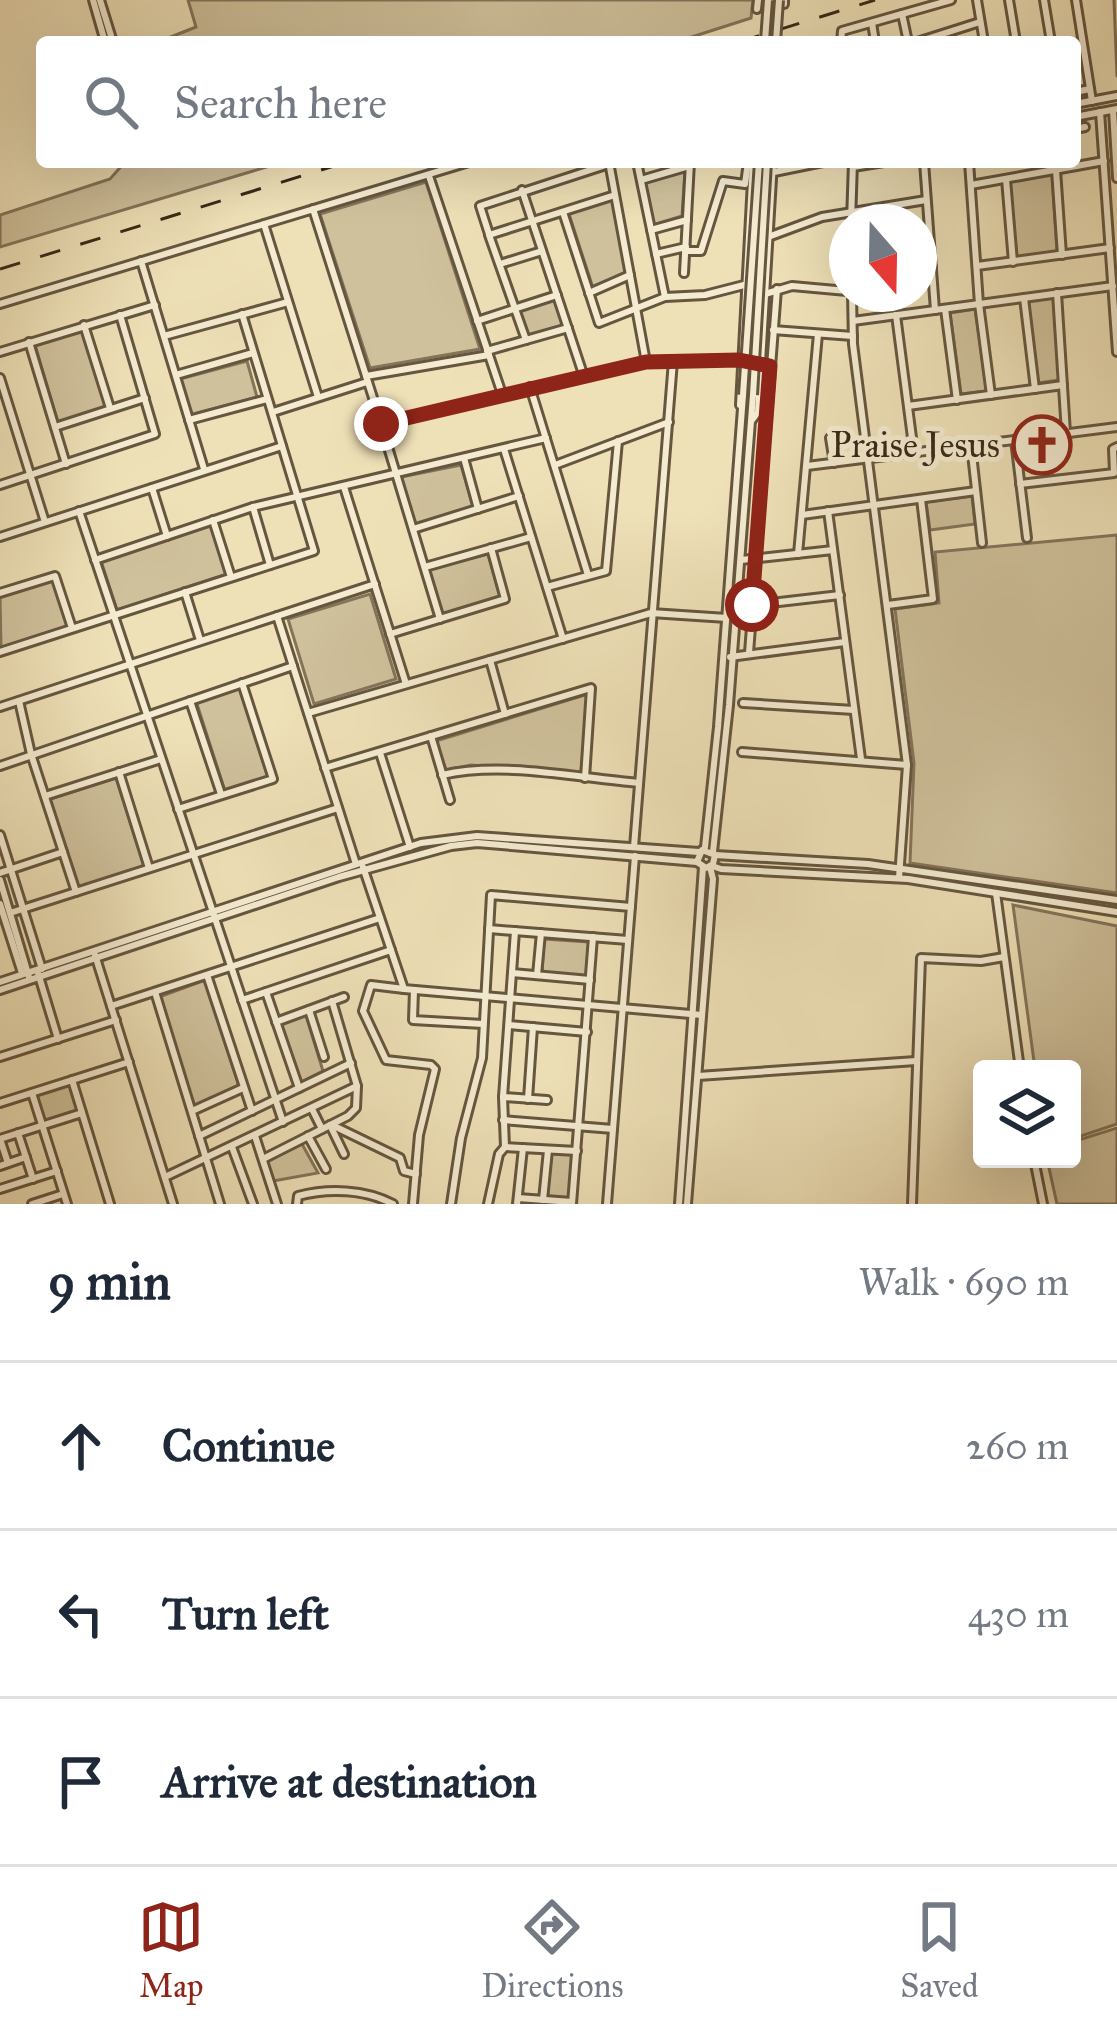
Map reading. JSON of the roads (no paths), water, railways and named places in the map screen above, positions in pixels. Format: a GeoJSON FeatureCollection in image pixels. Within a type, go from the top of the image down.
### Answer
{"type":"FeatureCollection","features":[{"type":"Feature","properties":{"kind":"street"},"geometry":{"type":"LineString","coordinates":[[96,0],[107,36]]}},
{"type":"Feature","properties":{"kind":"street"},"geometry":{"type":"LineString","coordinates":[[765,36],[768,0]]}},
{"type":"Feature","properties":{"kind":"street"},"geometry":{"type":"LineString","coordinates":[[842,36],[842,32],[951,0]]}},
{"type":"Feature","properties":{"kind":"street"},"geometry":{"type":"LineString","coordinates":[[977,0],[983,36]]}},
{"type":"Feature","properties":{"kind":"street"},"geometry":{"type":"LineString","coordinates":[[1009,0],[1015,36]]}},
{"type":"Feature","properties":{"kind":"street"},"geometry":{"type":"LineString","coordinates":[[1044,0],[1050,36]]}},
{"type":"Feature","properties":{"kind":"street"},"geometry":{"type":"LineString","coordinates":[[1076,0],[1091,95]]}},
{"type":"Feature","properties":{"kind":"street"},"geometry":{"type":"LineString","coordinates":[[777,36],[782,1]]}},
{"type":"Feature","properties":{"kind":"street"},"geometry":{"type":"LineString","coordinates":[[902,14],[910,36]]}},
{"type":"Feature","properties":{"kind":"street"},"geometry":{"type":"LineString","coordinates":[[932,36],[980,22]]}},
{"type":"Feature","properties":{"kind":"street"},"geometry":{"type":"LineString","coordinates":[[872,23],[874,36]]}},
{"type":"Feature","properties":{"kind":"street"},"geometry":{"type":"LineString","coordinates":[[1081,58],[1085,57]]}},
{"type":"Feature","properties":{"kind":"street"},"geometry":{"type":"LineString","coordinates":[[1081,93],[1117,96]]}},
{"type":"Feature","properties":{"kind":"street"},"geometry":{"type":"LineString","coordinates":[[1081,101],[1091,95]]}},
{"type":"Feature","properties":{"kind":"street"},"geometry":{"type":"LineString","coordinates":[[1081,116],[1115,109],[1117,178]]}},
{"type":"Feature","properties":{"kind":"street"},"geometry":{"type":"LineString","coordinates":[[1100,112],[1117,352]]}},
{"type":"Feature","properties":{"kind":"street"},"geometry":{"type":"LineString","coordinates":[[1081,127],[1085,127]]}},
{"type":"Feature","properties":{"kind":"street"},"geometry":{"type":"LineString","coordinates":[[1081,165],[1104,161]]}},
{"type":"Feature","properties":{"kind":"street"},"geometry":{"type":"LineString","coordinates":[[0,304],[451,168]]}},
{"type":"Feature","properties":{"kind":"street"},"geometry":{"type":"LineString","coordinates":[[526,340],[480,206],[595,168]]}},
{"type":"Feature","properties":{"kind":"street"},"geometry":{"type":"LineString","coordinates":[[612,168],[646,362]]}},
{"type":"Feature","properties":{"kind":"street"},"geometry":{"type":"LineString","coordinates":[[638,168],[665,297]]}},
{"type":"Feature","properties":{"kind":"street"},"geometry":{"type":"LineString","coordinates":[[641,180],[678,168]]}},
{"type":"Feature","properties":{"kind":"street"},"geometry":{"type":"LineString","coordinates":[[684,273],[690,168]]}},
{"type":"Feature","properties":{"kind":"street"},"geometry":{"type":"LineString","coordinates":[[741,414],[739,360],[752,175],[756,168]]}},
{"type":"Feature","properties":{"kind":"street"},"geometry":{"type":"LineString","coordinates":[[656,254],[701,251],[723,181],[745,184],[756,168]]}},
{"type":"Feature","properties":{"kind":"street"},"geometry":{"type":"LineString","coordinates":[[701,851],[706,845],[728,657],[760,168]]}},
{"type":"Feature","properties":{"kind":"street"},"geometry":{"type":"LineString","coordinates":[[706,866],[714,853],[751,421],[760,168]]}},
{"type":"Feature","properties":{"kind":"street"},"geometry":{"type":"LineString","coordinates":[[767,168],[772,172]]}},
{"type":"Feature","properties":{"kind":"street"},"geometry":{"type":"LineString","coordinates":[[752,175],[792,168]]}},
{"type":"Feature","properties":{"kind":"street"},"geometry":{"type":"LineString","coordinates":[[852,204],[853,168]]}},
{"type":"Feature","properties":{"kind":"street"},"geometry":{"type":"LineString","coordinates":[[924,168],[926,204]]}},
{"type":"Feature","properties":{"kind":"street"},"geometry":{"type":"LineString","coordinates":[[969,168],[991,395]]}},
{"type":"Feature","properties":{"kind":"street"},"geometry":{"type":"LineString","coordinates":[[970,185],[1067,168]]}},
{"type":"Feature","properties":{"kind":"street"},"geometry":{"type":"LineString","coordinates":[[1056,170],[1062,255]]}},
{"type":"Feature","properties":{"kind":"street"},"geometry":{"type":"LineString","coordinates":[[751,421],[758,412],[772,172]]}},
{"type":"Feature","properties":{"kind":"street"},"geometry":{"type":"LineString","coordinates":[[428,175],[502,394]]}},
{"type":"Feature","properties":{"kind":"street"},"geometry":{"type":"LineString","coordinates":[[1006,178],[1013,262]]}},
{"type":"Feature","properties":{"kind":"street"},"geometry":{"type":"LineString","coordinates":[[522,190],[583,374]]}},
{"type":"Feature","properties":{"kind":"street"},"geometry":{"type":"LineString","coordinates":[[489,235],[615,195]]}},
{"type":"Feature","properties":{"kind":"street"},"geometry":{"type":"LineString","coordinates":[[899,204],[926,200]]}},
{"type":"Feature","properties":{"kind":"street"},"geometry":{"type":"LineString","coordinates":[[313,209],[440,619]]}},
{"type":"Feature","properties":{"kind":"street"},"geometry":{"type":"LineString","coordinates":[[563,212],[599,323],[665,297],[705,295],[745,285]]}},
{"type":"Feature","properties":{"kind":"street"},"geometry":{"type":"LineString","coordinates":[[768,237],[829,218]]}},
{"type":"Feature","properties":{"kind":"street"},"geometry":{"type":"LineString","coordinates":[[651,230],[687,220]]}},
{"type":"Feature","properties":{"kind":"street"},"geometry":{"type":"LineString","coordinates":[[264,224],[318,397]]}},
{"type":"Feature","properties":{"kind":"street"},"geometry":{"type":"LineString","coordinates":[[976,267],[1110,248]]}},
{"type":"Feature","properties":{"kind":"street"},"geometry":{"type":"LineString","coordinates":[[500,264],[542,251]]}},
{"type":"Feature","properties":{"kind":"street"},"geometry":{"type":"LineString","coordinates":[[141,261],[204,469]]}},
{"type":"Feature","properties":{"kind":"street"},"geometry":{"type":"LineString","coordinates":[[589,292],[630,275]]}},
{"type":"Feature","properties":{"kind":"street"},"geometry":{"type":"LineString","coordinates":[[765,294],[792,286],[829,290]]}},
{"type":"Feature","properties":{"kind":"street"},"geometry":{"type":"LineString","coordinates":[[937,310],[1113,286]]}},
{"type":"Feature","properties":{"kind":"street"},"geometry":{"type":"LineString","coordinates":[[749,653],[777,289]]}},
{"type":"Feature","properties":{"kind":"street"},"geometry":{"type":"LineString","coordinates":[[1057,293],[1066,434]]}},
{"type":"Feature","properties":{"kind":"street"},"geometry":{"type":"LineString","coordinates":[[477,321],[557,295]]}},
{"type":"Feature","properties":{"kind":"street"},"geometry":{"type":"LineString","coordinates":[[1024,298],[1035,389]]}},
{"type":"Feature","properties":{"kind":"street"},"geometry":{"type":"LineString","coordinates":[[164,335],[288,302]]}},
{"type":"Feature","properties":{"kind":"street"},"geometry":{"type":"LineString","coordinates":[[0,352],[154,305]]}},
{"type":"Feature","properties":{"kind":"street"},"geometry":{"type":"LineString","coordinates":[[945,309],[957,400]]}},
{"type":"Feature","properties":{"kind":"street"},"geometry":{"type":"LineString","coordinates":[[852,312],[907,765],[898,878]]}},
{"type":"Feature","properties":{"kind":"street"},"geometry":{"type":"LineString","coordinates":[[853,321],[919,312]]}},
{"type":"Feature","properties":{"kind":"street"},"geometry":{"type":"LineString","coordinates":[[0,652],[314,551],[242,314]]}},
{"type":"Feature","properties":{"kind":"street"},"geometry":{"type":"LineString","coordinates":[[0,485],[155,434],[119,315]]}},
{"type":"Feature","properties":{"kind":"street"},"geometry":{"type":"LineString","coordinates":[[896,315],[914,453]]}},
{"type":"Feature","properties":{"kind":"street"},"geometry":{"type":"LineString","coordinates":[[84,326],[110,410]]}},
{"type":"Feature","properties":{"kind":"street"},"geometry":{"type":"LineString","coordinates":[[273,412],[367,379],[488,353],[568,328]]}},
{"type":"Feature","properties":{"kind":"street"},"geometry":{"type":"LineString","coordinates":[[773,330],[853,336]]}},
{"type":"Feature","properties":{"kind":"street"},"geometry":{"type":"LineString","coordinates":[[798,554],[818,334]]}},
{"type":"Feature","properties":{"kind":"street"},"geometry":{"type":"LineString","coordinates":[[29,342],[65,464]]}},
{"type":"Feature","properties":{"kind":"street"},"geometry":{"type":"LineString","coordinates":[[176,376],[253,353]]}},
{"type":"Feature","properties":{"kind":"street"},"geometry":{"type":"LineString","coordinates":[[381,424],[646,362],[739,360],[770,366]]}},
{"type":"Feature","properties":{"kind":"street"},"geometry":{"type":"LineString","coordinates":[[607,1204],[673,361]]}},
{"type":"Feature","properties":{"kind":"street"},"geometry":{"type":"LineString","coordinates":[[0,378],[45,522]]}},
{"type":"Feature","properties":{"kind":"street"},"geometry":{"type":"LineString","coordinates":[[908,406],[1063,386]]}},
{"type":"Feature","properties":{"kind":"street"},"geometry":{"type":"LineString","coordinates":[[530,387],[588,575]]}},
{"type":"Feature","properties":{"kind":"street"},"geometry":{"type":"LineString","coordinates":[[55,428],[145,398]]}},
{"type":"Feature","properties":{"kind":"street"},"geometry":{"type":"LineString","coordinates":[[189,420],[267,398]]}},
{"type":"Feature","properties":{"kind":"street"},"geometry":{"type":"LineString","coordinates":[[554,466],[670,422]]}},
{"type":"Feature","properties":{"kind":"street"},"geometry":{"type":"LineString","coordinates":[[807,466],[1117,427]]}},
{"type":"Feature","properties":{"kind":"street"},"geometry":{"type":"LineString","coordinates":[[95,560],[253,507],[546,438]]}},
{"type":"Feature","properties":{"kind":"street"},"geometry":{"type":"LineString","coordinates":[[830,438],[834,463]]}},
{"type":"Feature","properties":{"kind":"street"},"geometry":{"type":"LineString","coordinates":[[1015,440],[1027,538]]}},
{"type":"Feature","properties":{"kind":"street"},"geometry":{"type":"LineString","coordinates":[[547,587],[606,571],[617,441]]}},
{"type":"Feature","properties":{"kind":"street"},"geometry":{"type":"LineString","coordinates":[[0,537],[283,446]]}},
{"type":"Feature","properties":{"kind":"street"},"geometry":{"type":"LineString","coordinates":[[970,446],[982,543]]}},
{"type":"Feature","properties":{"kind":"street"},"geometry":{"type":"LineString","coordinates":[[1020,484],[1114,473],[1117,447]]}},
{"type":"Feature","properties":{"kind":"street"},"geometry":{"type":"LineString","coordinates":[[504,449],[563,639]]}},
{"type":"Feature","properties":{"kind":"street"},"geometry":{"type":"LineString","coordinates":[[464,458],[478,509]]}},
{"type":"Feature","properties":{"kind":"street"},"geometry":{"type":"LineString","coordinates":[[152,486],[167,536]]}},
{"type":"Feature","properties":{"kind":"street"},"geometry":{"type":"LineString","coordinates":[[344,487],[406,685]]}},
{"type":"Feature","properties":{"kind":"street"},"geometry":{"type":"LineString","coordinates":[[802,514],[976,491]]}},
{"type":"Feature","properties":{"kind":"street"},"geometry":{"type":"LineString","coordinates":[[412,530],[519,496]]}},
{"type":"Feature","properties":{"kind":"street"},"geometry":{"type":"LineString","coordinates":[[887,605],[933,599],[921,499]]}},
{"type":"Feature","properties":{"kind":"street"},"geometry":{"type":"LineString","coordinates":[[253,507],[270,565]]}},
{"type":"Feature","properties":{"kind":"street"},"geometry":{"type":"LineString","coordinates":[[79,511],[283,1122]]}},
{"type":"Feature","properties":{"kind":"street"},"geometry":{"type":"LineString","coordinates":[[828,511],[861,759]]}},
{"type":"Feature","properties":{"kind":"street"},"geometry":{"type":"LineString","coordinates":[[213,520],[231,577]]}},
{"type":"Feature","properties":{"kind":"street"},"geometry":{"type":"LineString","coordinates":[[424,567],[531,537]]}},
{"type":"Feature","properties":{"kind":"street"},"geometry":{"type":"LineString","coordinates":[[390,634],[505,599],[491,548]]}},
{"type":"Feature","properties":{"kind":"street"},"geometry":{"type":"LineString","coordinates":[[736,561],[833,550]]}},
{"type":"Feature","properties":{"kind":"street"},"geometry":{"type":"LineString","coordinates":[[0,593],[55,575],[72,628]]}},
{"type":"Feature","properties":{"kind":"street"},"geometry":{"type":"LineString","coordinates":[[0,707],[375,584]]}},
{"type":"Feature","properties":{"kind":"street"},"geometry":{"type":"LineString","coordinates":[[185,592],[200,641]]}},
{"type":"Feature","properties":{"kind":"street"},"geometry":{"type":"LineString","coordinates":[[752,605],[839,595]]}},
{"type":"Feature","properties":{"kind":"street"},"geometry":{"type":"LineString","coordinates":[[308,713],[655,614],[727,618]]}},
{"type":"Feature","properties":{"kind":"street"},"geometry":{"type":"LineString","coordinates":[[277,616],[338,808],[404,989]]}},
{"type":"Feature","properties":{"kind":"street"},"geometry":{"type":"LineString","coordinates":[[728,657],[845,642]]}},
{"type":"Feature","properties":{"kind":"street"},"geometry":{"type":"LineString","coordinates":[[490,661],[506,714]]}},
{"type":"Feature","properties":{"kind":"street"},"geometry":{"type":"LineString","coordinates":[[0,766],[293,666]]}},
{"type":"Feature","properties":{"kind":"street"},"geometry":{"type":"LineString","coordinates":[[177,809],[273,779],[242,683]]}},
{"type":"Feature","properties":{"kind":"street"},"geometry":{"type":"LineString","coordinates":[[325,768],[591,688],[585,778]]}},
{"type":"Feature","properties":{"kind":"street"},"geometry":{"type":"LineString","coordinates":[[190,700],[222,795]]}},
{"type":"Feature","properties":{"kind":"street"},"geometry":{"type":"LineString","coordinates":[[19,701],[31,754],[76,892]]}},
{"type":"Feature","properties":{"kind":"street"},"geometry":{"type":"LineString","coordinates":[[743,704],[854,710]]}},
{"type":"Feature","properties":{"kind":"street"},"geometry":{"type":"LineString","coordinates":[[431,736],[450,800]]}},
{"type":"Feature","properties":{"kind":"street"},"geometry":{"type":"LineString","coordinates":[[380,752],[410,847]]}},
{"type":"Feature","properties":{"kind":"street"},"geometry":{"type":"LineString","coordinates":[[742,752],[907,765]]}},
{"type":"Feature","properties":{"kind":"street"},"geometry":{"type":"LineString","coordinates":[[45,796],[161,758]]}},
{"type":"Feature","properties":{"kind":"street"},"geometry":{"type":"LineString","coordinates":[[442,775],[463,770],[639,783]]}},
{"type":"Feature","properties":{"kind":"street"},"geometry":{"type":"LineString","coordinates":[[119,772],[149,868]]}},
{"type":"Feature","properties":{"kind":"street"},"geometry":{"type":"LineString","coordinates":[[10,913],[338,808]]}},
{"type":"Feature","properties":{"kind":"street"},"geometry":{"type":"LineString","coordinates":[[0,835],[23,909],[34,974]]}},
{"type":"Feature","properties":{"kind":"street"},"geometry":{"type":"LineString","coordinates":[[0,986],[440,844]]}},
{"type":"Feature","properties":{"kind":"street"},"geometry":{"type":"LineString","coordinates":[[360,867],[410,847],[440,844],[701,851],[900,868],[1117,900]]}},
{"type":"Feature","properties":{"kind":"street"},"geometry":{"type":"LineString","coordinates":[[684,1204],[706,866],[701,851]]}},
{"type":"Feature","properties":{"kind":"street"},"geometry":{"type":"LineString","coordinates":[[58,1039],[0,876],[63,852]]}},
{"type":"Feature","properties":{"kind":"street"},"geometry":{"type":"LineString","coordinates":[[634,852],[721,869],[898,878],[1117,912]]}},
{"type":"Feature","properties":{"kind":"street"},"geometry":{"type":"LineString","coordinates":[[996,893],[1019,1060]]}},
{"type":"Feature","properties":{"kind":"street"},"geometry":{"type":"LineString","coordinates":[[451,1204],[461,1138],[482,1058],[491,895],[631,907]]}},
{"type":"Feature","properties":{"kind":"street"},"geometry":{"type":"LineString","coordinates":[[0,904],[4,932],[34,974]]}},
{"type":"Feature","properties":{"kind":"street"},"geometry":{"type":"LineString","coordinates":[[112,1006],[380,918]]}},
{"type":"Feature","properties":{"kind":"street"},"geometry":{"type":"LineString","coordinates":[[489,929],[628,940]]}},
{"type":"Feature","properties":{"kind":"street"},"geometry":{"type":"LineString","coordinates":[[488,1204],[500,1154],[506,1147],[502,1120],[515,931]]}},
{"type":"Feature","properties":{"kind":"street"},"geometry":{"type":"LineString","coordinates":[[538,976],[541,933]]}},
{"type":"Feature","properties":{"kind":"street"},"geometry":{"type":"LineString","coordinates":[[523,1148],[518,1201],[572,1203],[593,937]]}},
{"type":"Feature","properties":{"kind":"street"},"geometry":{"type":"LineString","coordinates":[[242,1000],[391,950]]}},
{"type":"Feature","properties":{"kind":"street"},"geometry":{"type":"LineString","coordinates":[[95,954],[173,1204]]}},
{"type":"Feature","properties":{"kind":"street"},"geometry":{"type":"LineString","coordinates":[[912,1204],[921,958],[981,961],[1004,956]]}},
{"type":"Feature","properties":{"kind":"street"},"geometry":{"type":"LineString","coordinates":[[512,974],[590,980]]}},
{"type":"Feature","properties":{"kind":"street"},"geometry":{"type":"LineString","coordinates":[[207,975],[252,1111]]}},
{"type":"Feature","properties":{"kind":"street"},"geometry":{"type":"LineString","coordinates":[[413,1204],[418,1135],[436,1069],[431,1064],[386,1060],[363,1011],[371,986],[698,1014]]}},
{"type":"Feature","properties":{"kind":"street"},"geometry":{"type":"LineString","coordinates":[[414,990],[413,1020],[483,1024]]}},
{"type":"Feature","properties":{"kind":"street"},"geometry":{"type":"LineString","coordinates":[[155,992],[220,1204]]}},
{"type":"Feature","properties":{"kind":"street"},"geometry":{"type":"LineString","coordinates":[[266,992],[299,1088]]}},
{"type":"Feature","properties":{"kind":"street"},"geometry":{"type":"LineString","coordinates":[[276,1022],[344,997]]}},
{"type":"Feature","properties":{"kind":"street"},"geometry":{"type":"LineString","coordinates":[[262,1159],[356,1108],[357,1086],[332,1001]]}},
{"type":"Feature","properties":{"kind":"street"},"geometry":{"type":"LineString","coordinates":[[309,1010],[324,1057]]}},
{"type":"Feature","properties":{"kind":"street"},"geometry":{"type":"LineString","coordinates":[[684,1204],[698,1076],[698,1014]]}},
{"type":"Feature","properties":{"kind":"street"},"geometry":{"type":"LineString","coordinates":[[0,1058],[116,1020]]}},
{"type":"Feature","properties":{"kind":"street"},"geometry":{"type":"LineString","coordinates":[[508,1025],[587,1032]]}},
{"type":"Feature","properties":{"kind":"street"},"geometry":{"type":"LineString","coordinates":[[528,1099],[533,1027]]}},
{"type":"Feature","properties":{"kind":"street"},"geometry":{"type":"LineString","coordinates":[[698,1076],[916,1061]]}},
{"type":"Feature","properties":{"kind":"street"},"geometry":{"type":"LineString","coordinates":[[0,1103],[129,1062]]}},
{"type":"Feature","properties":{"kind":"street"},"geometry":{"type":"LineString","coordinates":[[199,1136],[351,1063]]}},
{"type":"Feature","properties":{"kind":"street"},"geometry":{"type":"LineString","coordinates":[[72,1080],[108,1203]]}},
{"type":"Feature","properties":{"kind":"street"},"geometry":{"type":"LineString","coordinates":[[165,1177],[357,1086]]}},
{"type":"Feature","properties":{"kind":"street"},"geometry":{"type":"LineString","coordinates":[[191,1112],[244,1087]]}},
{"type":"Feature","properties":{"kind":"street"},"geometry":{"type":"LineString","coordinates":[[32,1093],[67,1204]]}},
{"type":"Feature","properties":{"kind":"street"},"geometry":{"type":"LineString","coordinates":[[503,1097],[548,1100]]}},
{"type":"Feature","properties":{"kind":"street"},"geometry":{"type":"LineString","coordinates":[[312,1109],[344,1154]]}},
{"type":"Feature","properties":{"kind":"street"},"geometry":{"type":"LineString","coordinates":[[26,1157],[4,1164],[0,1139],[82,1113]]}},
{"type":"Feature","properties":{"kind":"street"},"geometry":{"type":"LineString","coordinates":[[502,1120],[613,1129]]}},
{"type":"Feature","properties":{"kind":"street"},"geometry":{"type":"LineString","coordinates":[[326,1127],[346,1129],[400,1158],[404,1171],[416,1174]]}},
{"type":"Feature","properties":{"kind":"street"},"geometry":{"type":"LineString","coordinates":[[18,1133],[33,1178]]}},
{"type":"Feature","properties":{"kind":"street"},"geometry":{"type":"LineString","coordinates":[[255,1136],[277,1204]]}},
{"type":"Feature","properties":{"kind":"street"},"geometry":{"type":"LineString","coordinates":[[308,1136],[326,1169]]}},
{"type":"Feature","properties":{"kind":"street"},"geometry":{"type":"LineString","coordinates":[[232,1147],[253,1204]]}},
{"type":"Feature","properties":{"kind":"street"},"geometry":{"type":"LineString","coordinates":[[506,1147],[578,1151]]}},
{"type":"Feature","properties":{"kind":"street"},"geometry":{"type":"LineString","coordinates":[[543,1200],[548,1149]]}},
{"type":"Feature","properties":{"kind":"street"},"geometry":{"type":"LineString","coordinates":[[1036,1168],[1043,1204]]}},
{"type":"Feature","properties":{"kind":"street"},"geometry":{"type":"LineString","coordinates":[[0,1189],[57,1171]]}},
{"type":"Feature","properties":{"kind":"street"},"geometry":{"type":"LineString","coordinates":[[297,1204],[298,1196],[325,1190],[377,1196],[393,1204]]}},
{"type":"Feature","properties":{"kind":"street"},"geometry":{"type":"LineString","coordinates":[[38,1203],[64,1194]]}},
{"type":"Feature","properties":{"kind":"waterway"},"geometry":{"type":"LineString","coordinates":[[1114,0],[1117,76]]}},
{"type":"Feature","properties":{"kind":"railway"},"geometry":{"type":"LineString","coordinates":[[758,36],[875,0]]}},
{"type":"Feature","properties":{"kind":"railway"},"geometry":{"type":"LineString","coordinates":[[0,269],[328,168]]}},
{"type":"Feature","properties":{"kind":"place","name":"Praise Jesus"},"geometry":{"type":"Point","coordinates":[1042,445]}}]}
